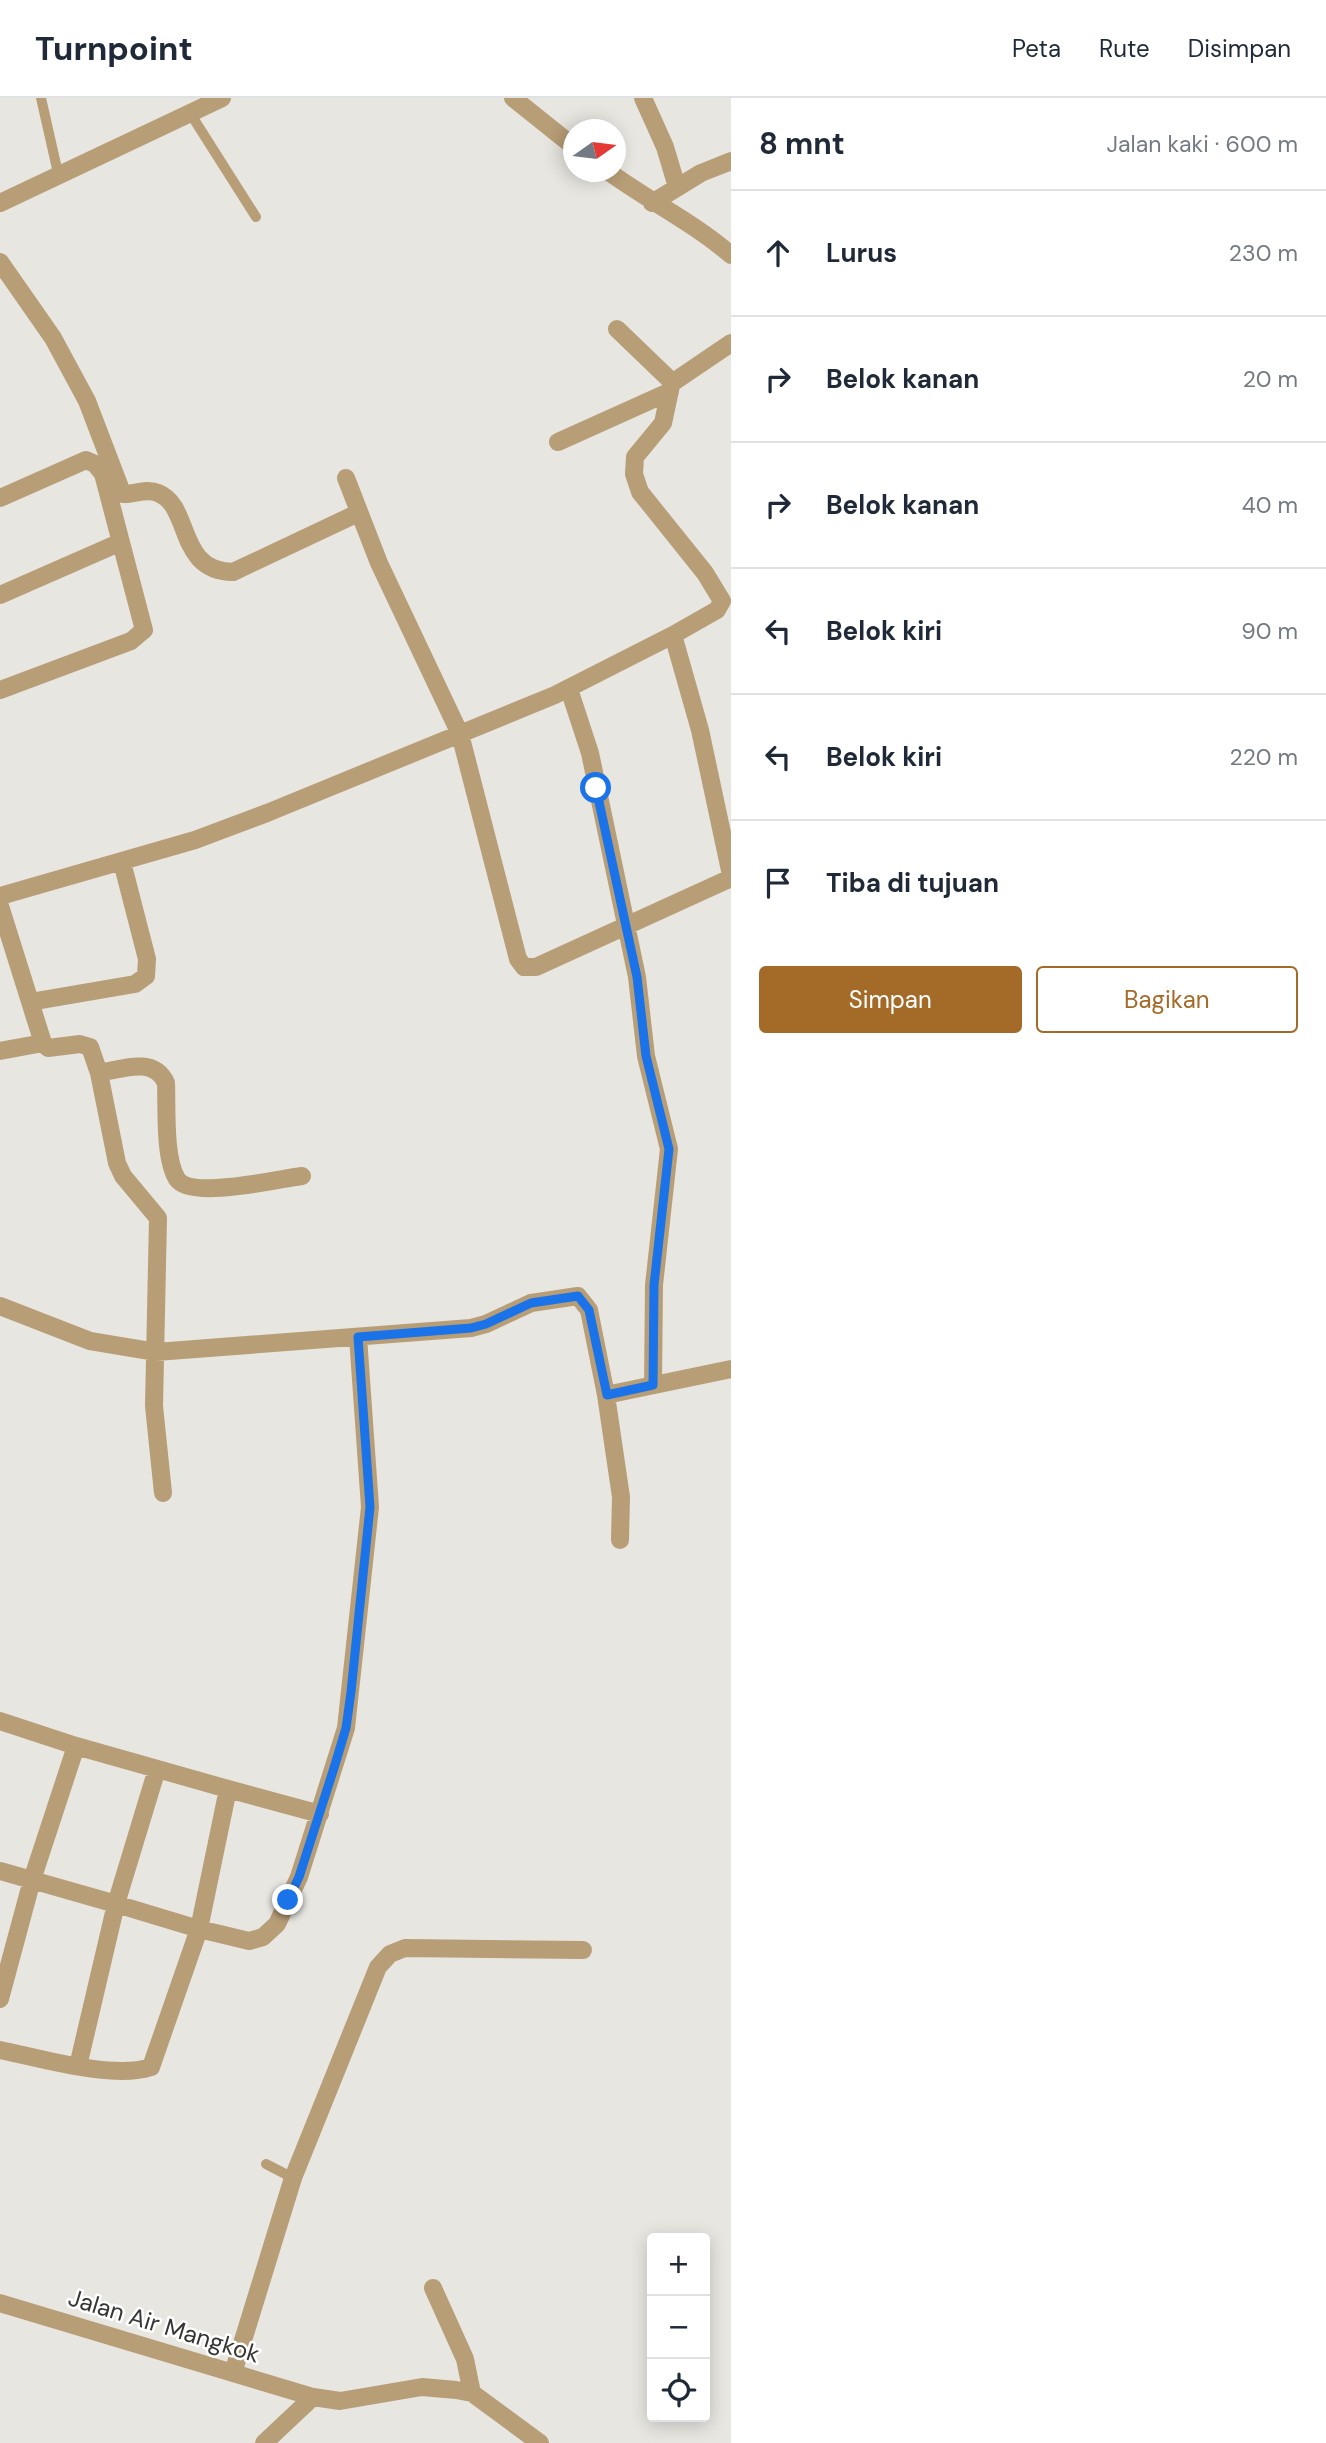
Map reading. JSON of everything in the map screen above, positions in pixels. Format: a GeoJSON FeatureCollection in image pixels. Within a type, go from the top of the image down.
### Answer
{"type":"FeatureCollection","features":[{"type":"Feature","properties":{"kind":"street"},"geometry":{"type":"LineString","coordinates":[[0,204],[58,173],[222,98]]}},
{"type":"Feature","properties":{"kind":"street"},"geometry":{"type":"LineString","coordinates":[[513,98],[563,138]]}},
{"type":"Feature","properties":{"kind":"street"},"geometry":{"type":"LineString","coordinates":[[643,98],[672,167],[677,187]]}},
{"type":"Feature","properties":{"kind":"street"},"geometry":{"type":"LineString","coordinates":[[652,203],[677,187],[731,161]]}},
{"type":"Feature","properties":{"kind":"street"},"geometry":{"type":"LineString","coordinates":[[623,182],[652,203],[713,239],[731,255]]}},
{"type":"Feature","properties":{"kind":"street"},"geometry":{"type":"LineString","coordinates":[[0,262],[53,338],[87,401],[121,490],[124,494],[158,493],[168,500],[190,544],[206,566],[217,572],[233,572],[358,513]]}},
{"type":"Feature","properties":{"kind":"street"},"geometry":{"type":"LineString","coordinates":[[617,329],[671,386]]}},
{"type":"Feature","properties":{"kind":"street"},"geometry":{"type":"LineString","coordinates":[[558,442],[671,386],[731,343]]}},
{"type":"Feature","properties":{"kind":"street"},"geometry":{"type":"LineString","coordinates":[[0,895],[195,840],[267,813],[569,689],[717,610],[722,601],[705,573],[636,484],[635,457],[663,423],[671,386]]}},
{"type":"Feature","properties":{"kind":"street"},"geometry":{"type":"LineString","coordinates":[[0,498],[86,460],[95,464],[103,474],[144,623],[140,636],[0,690]]}},
{"type":"Feature","properties":{"kind":"street"},"geometry":{"type":"LineString","coordinates":[[346,478],[358,513],[460,734],[518,959],[524,967],[536,967],[627,928],[731,877],[697,718],[673,635]]}},
{"type":"Feature","properties":{"kind":"street"},"geometry":{"type":"LineString","coordinates":[[0,595],[121,542]]}},
{"type":"Feature","properties":{"kind":"street"},"geometry":{"type":"LineString","coordinates":[[569,689],[590,753],[627,928],[646,1056],[669,1149],[654,1285],[653,1385]]}},
{"type":"Feature","properties":{"kind":"street"},"geometry":{"type":"LineString","coordinates":[[30,1002],[135,984],[146,976],[147,959],[122,862]]}},
{"type":"Feature","properties":{"kind":"street"},"geometry":{"type":"LineString","coordinates":[[0,906],[43,1043],[48,1048],[86,1045],[93,1053],[122,1176],[158,1218],[154,1406],[163,1493]]}},
{"type":"Feature","properties":{"kind":"street"},"geometry":{"type":"LineString","coordinates":[[0,1052],[43,1043]]}},
{"type":"Feature","properties":{"kind":"street"},"geometry":{"type":"LineString","coordinates":[[99,1073],[140,1066],[152,1066],[161,1072],[166,1083],[171,1161],[178,1179],[186,1187],[204,1190],[302,1176]]}},
{"type":"Feature","properties":{"kind":"street"},"geometry":{"type":"LineString","coordinates":[[0,1306],[90,1340],[156,1352],[471,1328],[531,1303],[578,1296],[589,1310],[607,1395],[621,1497],[620,1540]]}},
{"type":"Feature","properties":{"kind":"street"},"geometry":{"type":"LineString","coordinates":[[0,1871],[249,1941],[263,1937],[277,1924],[299,1877],[346,1728],[370,1507],[358,1337]]}},
{"type":"Feature","properties":{"kind":"street"},"geometry":{"type":"LineString","coordinates":[[607,1395],[731,1369]]}},
{"type":"Feature","properties":{"kind":"street"},"geometry":{"type":"LineString","coordinates":[[0,1721],[76,1746],[320,1814]]}},
{"type":"Feature","properties":{"kind":"street"},"geometry":{"type":"LineString","coordinates":[[0,1999],[32,1880],[76,1746]]}},
{"type":"Feature","properties":{"kind":"street"},"geometry":{"type":"LineString","coordinates":[[78,2067],[116,1904],[157,1769]]}},
{"type":"Feature","properties":{"kind":"street"},"geometry":{"type":"LineString","coordinates":[[0,2050],[78,2067],[139,2071],[151,2067],[200,1929],[228,1789]]}},
{"type":"Feature","properties":{"kind":"street"},"geometry":{"type":"LineString","coordinates":[[233,2373],[293,2178],[378,1967],[390,1954],[405,1948],[583,1950]]}},
{"type":"Feature","properties":{"kind":"street"},"geometry":{"type":"LineString","coordinates":[[433,2288],[465,2359],[472,2393]]}},
{"type":"Feature","properties":{"kind":"street","name":"Jalan Air Mangkok"},"geometry":{"type":"LineString","coordinates":[[0,2303],[313,2397],[341,2401],[422,2387],[472,2393],[540,2443]]}},
{"type":"Feature","properties":{"kind":"street"},"geometry":{"type":"LineString","coordinates":[[264,2443],[313,2397]]}},
{"type":"Feature","properties":{"kind":"lane"},"geometry":{"type":"LineString","coordinates":[[41,98],[58,173]]}},
{"type":"Feature","properties":{"kind":"lane"},"geometry":{"type":"LineString","coordinates":[[190,113],[256,217]]}},
{"type":"Feature","properties":{"kind":"lane"},"geometry":{"type":"LineString","coordinates":[[266,2164],[293,2178]]}},
{"type":"Feature","properties":{"kind":"route"},"geometry":{"type":"LineString","coordinates":[[288,1900],[299,1877],[334,1768],[346,1728],[351,1692],[370,1507],[363,1438],[358,1337],[471,1328],[531,1303],[578,1296],[589,1310],[607,1395],[653,1385],[654,1285],[669,1149],[646,1056],[637,977],[596,788]]}}]}
